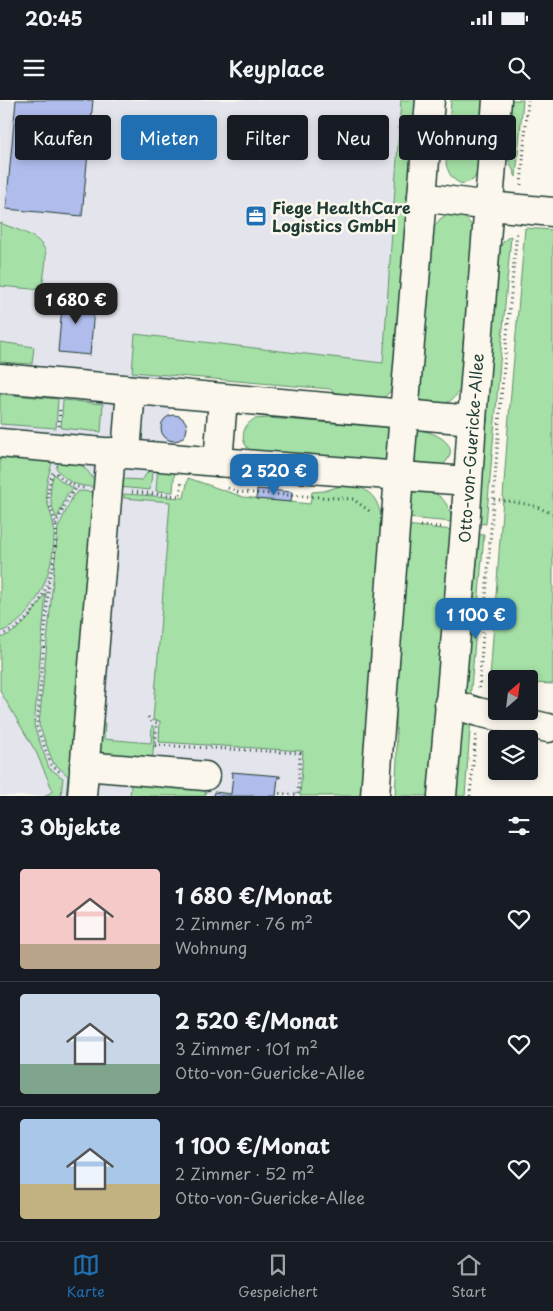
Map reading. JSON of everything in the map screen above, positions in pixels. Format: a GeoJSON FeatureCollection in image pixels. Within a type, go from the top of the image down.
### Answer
{"type":"FeatureCollection","features":[{"type":"Feature","properties":{"kind":"street"},"geometry":{"type":"LineString","coordinates":[[375,796],[430,100]]}},
{"type":"Feature","properties":{"kind":"street","name":"Otto-von-Guericke-Allee"},"geometry":{"type":"LineString","coordinates":[[442,796],[497,100]]}},
{"type":"Feature","properties":{"kind":"street"},"geometry":{"type":"LineString","coordinates":[[422,197],[553,212]]}},
{"type":"Feature","properties":{"kind":"street"},"geometry":{"type":"LineString","coordinates":[[0,378],[472,420]]}},
{"type":"Feature","properties":{"kind":"street"},"geometry":{"type":"LineString","coordinates":[[131,390],[118,453],[77,780],[153,772],[206,776]]}},
{"type":"Feature","properties":{"kind":"street"},"geometry":{"type":"LineString","coordinates":[[218,462],[223,399]]}},
{"type":"Feature","properties":{"kind":"street"},"geometry":{"type":"LineString","coordinates":[[0,443],[467,481]]}},
{"type":"Feature","properties":{"kind":"street"},"geometry":{"type":"LineString","coordinates":[[449,703],[478,712],[548,728]]}},
{"type":"Feature","properties":{"kind":"path"},"geometry":{"type":"LineString","coordinates":[[470,796],[528,100]]}},
{"type":"Feature","properties":{"kind":"path"},"geometry":{"type":"LineString","coordinates":[[0,635],[14,629],[28,617],[41,598],[49,578],[56,549],[56,526],[48,495],[58,448],[62,384]]}},
{"type":"Feature","properties":{"kind":"path"},"geometry":{"type":"LineString","coordinates":[[56,526],[69,496],[78,488]]}},
{"type":"Feature","properties":{"kind":"path"},"geometry":{"type":"LineString","coordinates":[[494,499],[532,505],[553,514]]}},
{"type":"Feature","properties":{"kind":"path"},"geometry":{"type":"LineString","coordinates":[[49,578],[36,727],[51,764],[77,780]]}},
{"type":"Feature","properties":{"kind":"path"},"geometry":{"type":"LineString","coordinates":[[148,718],[152,722],[157,723],[153,772]]}},
{"type":"Feature","properties":{"kind":"path"},"geometry":{"type":"LineString","coordinates":[[155,745],[300,754],[298,795],[276,793]]}},
{"type":"Feature","properties":{"kind":"shaded area"},"geometry":{"type":"Polygon","coordinates":[[[0,100],[401,100],[383,363],[175,342],[170,415],[181,416],[187,425],[186,435],[178,441],[173,441],[171,466],[174,498],[363,513],[341,796],[0,796],[0,100]]]}},
{"type":"Feature","properties":{"kind":"green space"},"geometry":{"type":"Polygon","coordinates":[[[401,100],[421,100],[420,115],[400,115],[401,100]]]}},
{"type":"Feature","properties":{"kind":"green space"},"geometry":{"type":"Polygon","coordinates":[[[451,100],[488,100],[486,115],[450,115],[451,100]]]}},
{"type":"Feature","properties":{"kind":"green space"},"geometry":{"type":"Polygon","coordinates":[[[507,100],[523,100],[516,177],[509,160],[516,160],[516,115],[507,115],[507,100]]]}},
{"type":"Feature","properties":{"kind":"green space"},"geometry":{"type":"Polygon","coordinates":[[[399,129],[399,160],[416,160],[396,383],[390,392],[382,399],[348,402],[330,389],[132,372],[135,334],[383,363],[399,129]]]}},
{"type":"Feature","properties":{"kind":"green space"},"geometry":{"type":"Polygon","coordinates":[[[446,160],[480,160],[478,172],[473,180],[463,184],[452,177],[446,164],[446,160]]]}},
{"type":"Feature","properties":{"kind":"green space"},"geometry":{"type":"Polygon","coordinates":[[[450,213],[465,218],[474,230],[461,388],[457,395],[447,403],[416,408],[431,231],[440,219],[450,213]]]}},
{"type":"Feature","properties":{"kind":"green space"},"geometry":{"type":"Polygon","coordinates":[[[0,223],[28,234],[35,238],[44,248],[46,259],[42,290],[0,286],[0,223]]]}},
{"type":"Feature","properties":{"kind":"green space"},"geometry":{"type":"Polygon","coordinates":[[[525,228],[553,230],[553,684],[538,683],[538,670],[491,670],[525,228]]]}},
{"type":"Feature","properties":{"kind":"green space"},"geometry":{"type":"Polygon","coordinates":[[[511,236],[486,524],[475,523],[496,260],[499,249],[511,236]]]}},
{"type":"Feature","properties":{"kind":"green space"},"geometry":{"type":"Polygon","coordinates":[[[0,342],[34,347],[32,364],[0,362],[0,342]]]}},
{"type":"Feature","properties":{"kind":"green space"},"geometry":{"type":"Polygon","coordinates":[[[0,394],[58,399],[56,428],[0,424],[0,394]]]}},
{"type":"Feature","properties":{"kind":"green space"},"geometry":{"type":"Polygon","coordinates":[[[63,400],[103,404],[101,432],[61,428],[63,400]]]}},
{"type":"Feature","properties":{"kind":"green space"},"geometry":{"type":"Polygon","coordinates":[[[267,418],[393,427],[390,465],[251,451],[244,442],[243,433],[251,421],[267,418]]]}},
{"type":"Feature","properties":{"kind":"green space"},"geometry":{"type":"Polygon","coordinates":[[[416,429],[439,436],[449,446],[448,459],[442,466],[412,467],[416,429]]]}},
{"type":"Feature","properties":{"kind":"green space"},"geometry":{"type":"Polygon","coordinates":[[[0,453],[53,458],[47,480],[46,493],[54,529],[54,543],[48,574],[34,604],[13,626],[0,632],[0,453]]]}},
{"type":"Feature","properties":{"kind":"green space"},"geometry":{"type":"Polygon","coordinates":[[[60,458],[73,461],[82,466],[90,474],[96,485],[95,487],[77,485],[64,477],[56,468],[60,458]]]}},
{"type":"Feature","properties":{"kind":"green space"},"geometry":{"type":"Polygon","coordinates":[[[153,465],[150,490],[119,487],[124,479],[142,480],[153,465]]]}},
{"type":"Feature","properties":{"kind":"green space"},"geometry":{"type":"Polygon","coordinates":[[[158,465],[175,467],[173,492],[156,491],[158,465]]]}},
{"type":"Feature","properties":{"kind":"green space"},"geometry":{"type":"Polygon","coordinates":[[[54,474],[74,489],[67,494],[57,519],[51,497],[51,485],[54,474]]]}},
{"type":"Feature","properties":{"kind":"green space"},"geometry":{"type":"Polygon","coordinates":[[[188,478],[243,497],[310,504],[312,492],[324,491],[351,483],[366,491],[375,499],[384,526],[365,796],[300,796],[303,751],[159,742],[160,721],[153,720],[170,502],[124,498],[124,494],[184,498],[188,478]]]}},
{"type":"Feature","properties":{"kind":"green space"},"geometry":{"type":"Polygon","coordinates":[[[409,488],[426,490],[438,496],[447,506],[453,522],[407,518],[409,488]]]}},
{"type":"Feature","properties":{"kind":"green space"},"geometry":{"type":"Polygon","coordinates":[[[79,491],[97,492],[73,796],[66,796],[68,776],[53,762],[39,725],[58,528],[73,496],[79,491]]]}},
{"type":"Feature","properties":{"kind":"green space"},"geometry":{"type":"Polygon","coordinates":[[[405,525],[453,530],[431,796],[395,796],[397,759],[395,680],[405,525]]]}},
{"type":"Feature","properties":{"kind":"green space"},"geometry":{"type":"Polygon","coordinates":[[[473,534],[484,535],[470,700],[461,697],[473,534]]]}},
{"type":"Feature","properties":{"kind":"green space"},"geometry":{"type":"Polygon","coordinates":[[[46,593],[34,726],[49,768],[63,778],[61,796],[45,796],[53,791],[36,752],[0,691],[0,638],[15,631],[32,613],[46,593]]]}},
{"type":"Feature","properties":{"kind":"green space"},"geometry":{"type":"Polygon","coordinates":[[[459,714],[471,717],[465,796],[454,796],[459,714]]]}},
{"type":"Feature","properties":{"kind":"green space"},"geometry":{"type":"Polygon","coordinates":[[[98,722],[105,723],[104,739],[151,743],[152,725],[155,728],[152,765],[101,754],[98,749],[98,722]]]}},
{"type":"Feature","properties":{"kind":"green space"},"geometry":{"type":"Polygon","coordinates":[[[132,776],[206,783],[205,796],[130,796],[132,776]]]}},
{"type":"Feature","properties":{"kind":"building"},"geometry":{"type":"Polygon","coordinates":[[[16,100],[93,100],[92,115],[15,115],[15,160],[87,160],[82,216],[6,209],[16,100]]]}},
{"type":"Feature","properties":{"kind":"building"},"geometry":{"type":"Polygon","coordinates":[[[63,295],[95,298],[90,355],[58,352],[63,295]]]}},
{"type":"Feature","properties":{"kind":"building"},"geometry":{"type":"Polygon","coordinates":[[[174,415],[183,419],[187,428],[183,437],[174,441],[165,437],[161,428],[165,419],[174,415]]]}},
{"type":"Feature","properties":{"kind":"building"},"geometry":{"type":"Polygon","coordinates":[[[257,489],[292,492],[291,502],[256,499],[257,489]]]}},
{"type":"Feature","properties":{"kind":"building"},"geometry":{"type":"Polygon","coordinates":[[[231,772],[280,776],[280,778],[278,777],[276,796],[213,796],[214,792],[231,794],[233,774],[231,772]]]}},
{"type":"Feature","properties":{"kind":"place","name":"Fiege HealthCare Logistics GmbH"},"geometry":{"type":"Point","coordinates":[256,216]}}]}
